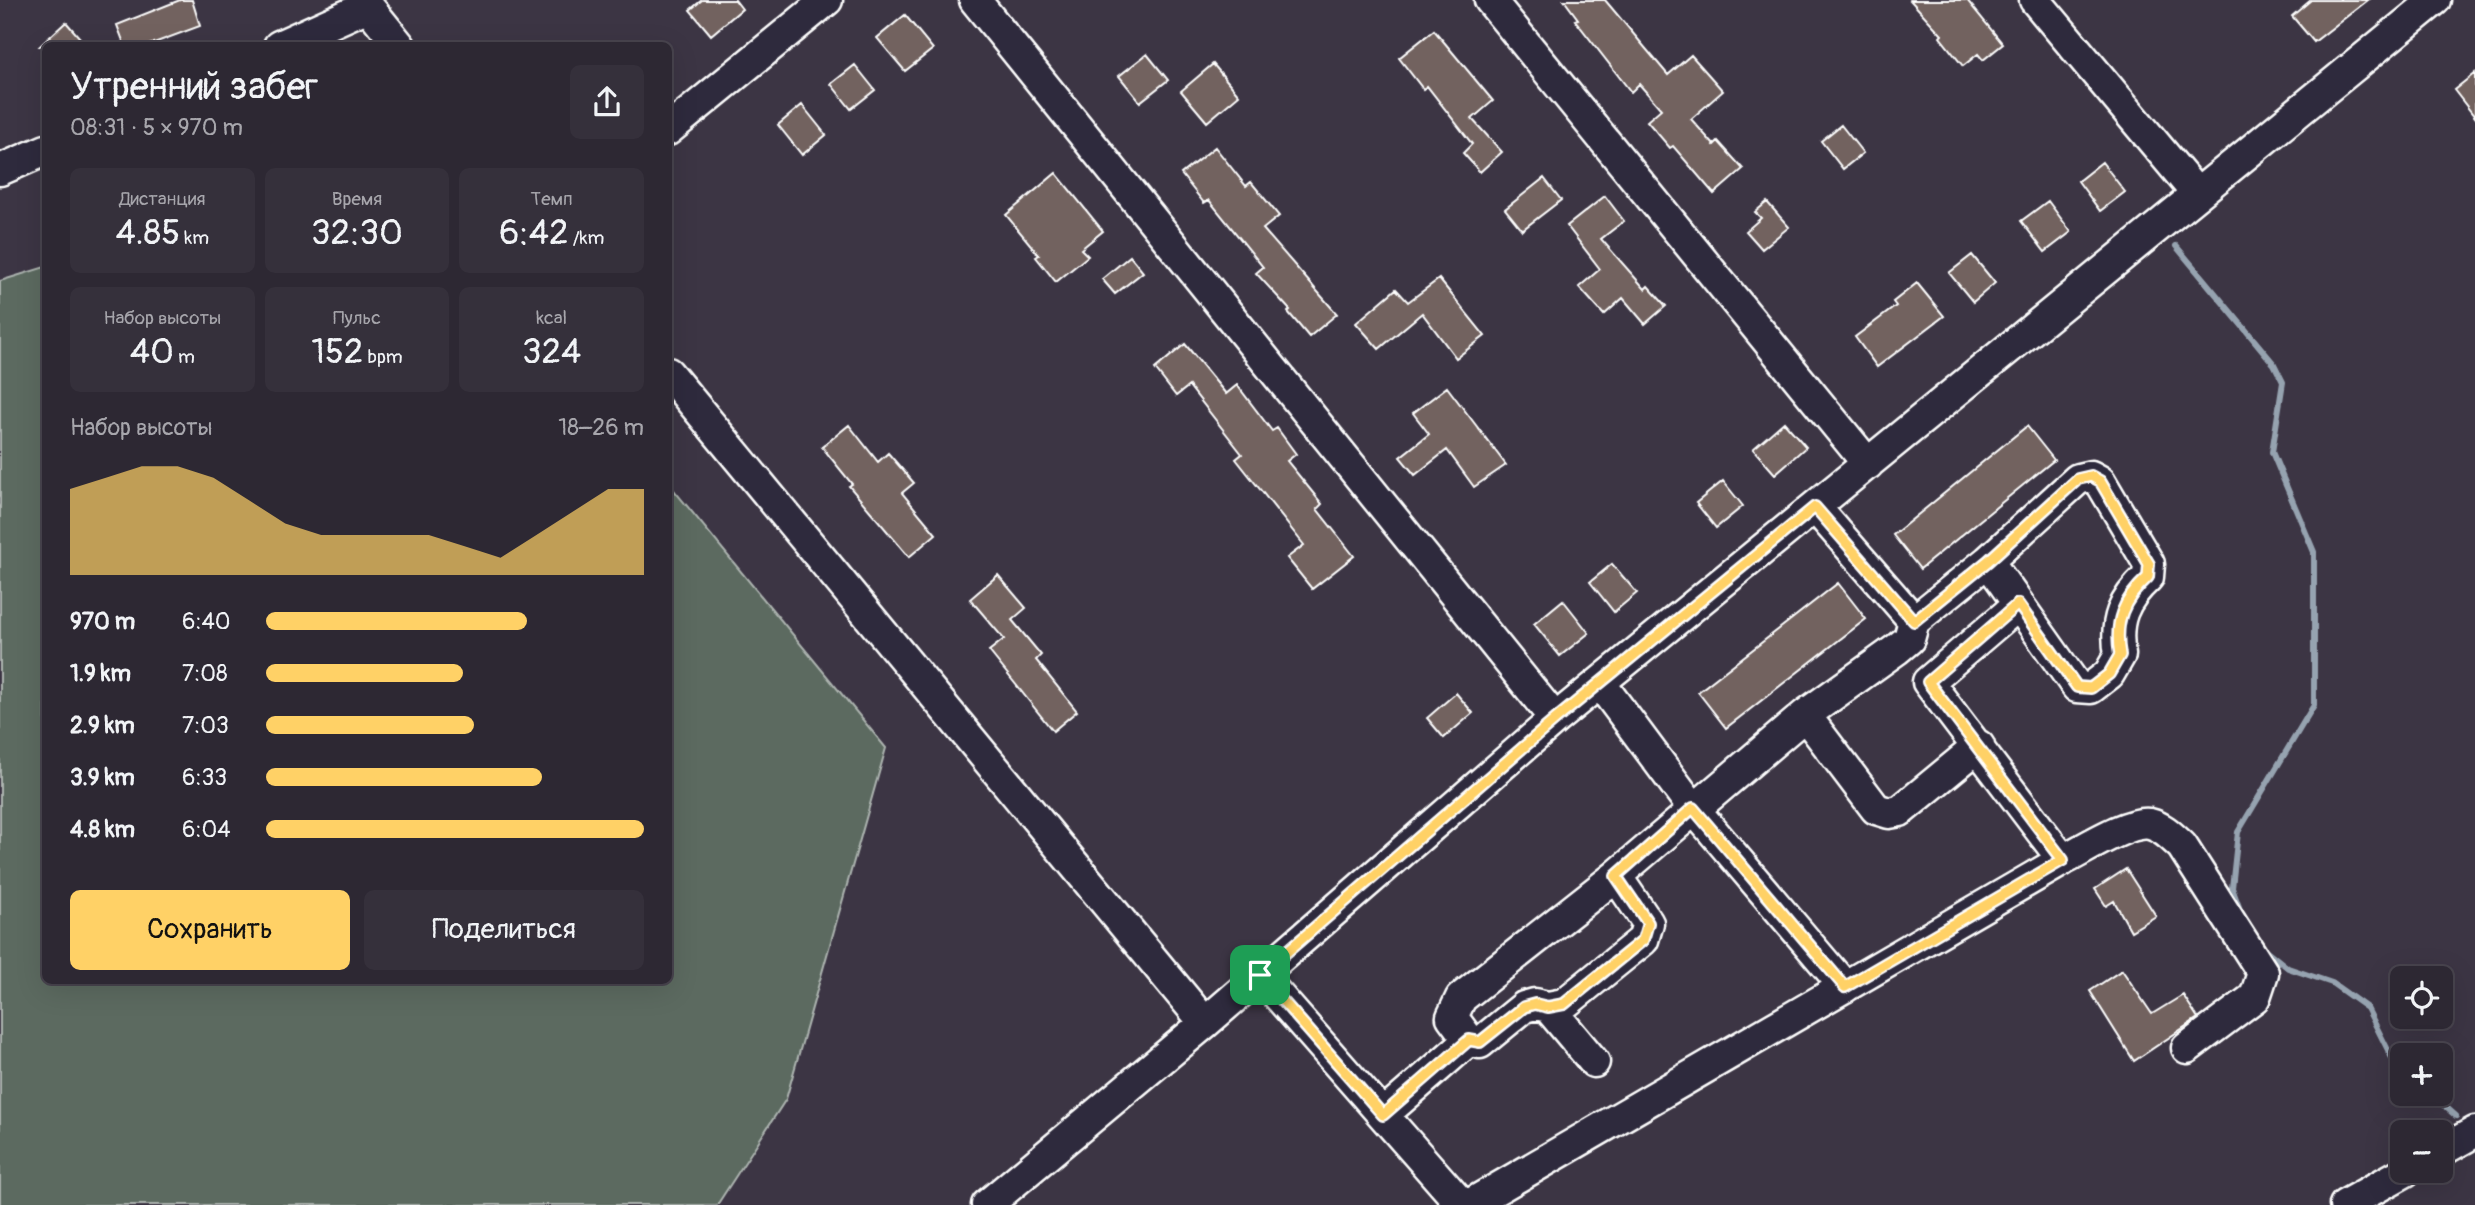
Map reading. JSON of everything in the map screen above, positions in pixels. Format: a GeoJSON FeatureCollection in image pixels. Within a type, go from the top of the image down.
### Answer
{"type":"FeatureCollection","features":[{"type":"Feature","properties":{"kind":"street"},"geometry":{"type":"LineString","coordinates":[[672,127],[827,0]]}},
{"type":"Feature","properties":{"kind":"street"},"geometry":{"type":"LineString","coordinates":[[975,0],[1556,719]]}},
{"type":"Feature","properties":{"kind":"street"},"geometry":{"type":"LineString","coordinates":[[1490,0],[1868,464]]}},
{"type":"Feature","properties":{"kind":"street"},"geometry":{"type":"LineString","coordinates":[[2035,0],[2197,194]]}},
{"type":"Feature","properties":{"kind":"street"},"geometry":{"type":"LineString","coordinates":[[987,1205],[1205,1023],[1556,719],[2435,0]]}},
{"type":"Feature","properties":{"kind":"street"},"geometry":{"type":"LineString","coordinates":[[287,42],[365,3],[397,42]]}},
{"type":"Feature","properties":{"kind":"street"},"geometry":{"type":"LineString","coordinates":[[0,170],[42,152]]}},
{"type":"Feature","properties":{"kind":"street"},"geometry":{"type":"LineString","coordinates":[[672,378],[1205,1023]]}},
{"type":"Feature","properties":{"kind":"street"},"geometry":{"type":"LineString","coordinates":[[1616,876],[1648,923],[1643,940],[1564,1004],[1548,1007],[1535,1004],[1524,1007],[1480,1042],[1469,1040],[1452,1017],[1461,998],[1616,876],[1805,715],[1897,649],[1909,639],[1914,621],[1988,561],[2078,479],[2091,476],[2100,481],[2149,564],[2148,577],[2131,593],[2120,613],[2116,636],[2120,655],[2109,674],[2091,688],[2077,687],[1988,561]]}},
{"type":"Feature","properties":{"kind":"street"},"geometry":{"type":"LineString","coordinates":[[1815,507],[1914,621]]}},
{"type":"Feature","properties":{"kind":"street"},"geometry":{"type":"LineString","coordinates":[[1928,682],[2018,604]]}},
{"type":"Feature","properties":{"kind":"street"},"geometry":{"type":"LineString","coordinates":[[1897,649],[1928,682],[1979,746],[2063,860]]}},
{"type":"Feature","properties":{"kind":"street"},"geometry":{"type":"LineString","coordinates":[[1600,684],[1693,808],[1845,987]]}},
{"type":"Feature","properties":{"kind":"street"},"geometry":{"type":"LineString","coordinates":[[1805,715],[1877,809],[1889,813],[1900,811],[1979,746]]}},
{"type":"Feature","properties":{"kind":"street"},"geometry":{"type":"LineString","coordinates":[[1469,1205],[2063,860],[2135,824],[2149,824],[2164,829],[2182,846],[2263,973],[2255,997],[2187,1048]]}},
{"type":"Feature","properties":{"kind":"street"},"geometry":{"type":"LineString","coordinates":[[1260,975],[1462,1205]]}},
{"type":"Feature","properties":{"kind":"street"},"geometry":{"type":"LineString","coordinates":[[1548,1007],[1594,1062]]}},
{"type":"Feature","properties":{"kind":"street"},"geometry":{"type":"LineString","coordinates":[[1383,1115],[1469,1040]]}},
{"type":"Feature","properties":{"kind":"street"},"geometry":{"type":"LineString","coordinates":[[2453,1144],[2475,1132]]}},
{"type":"Feature","properties":{"kind":"street"},"geometry":{"type":"LineString","coordinates":[[2345,1205],[2390,1180]]}},
{"type":"Feature","properties":{"kind":"green space"},"geometry":{"type":"Polygon","coordinates":[[[42,268],[42,984],[672,984],[672,488],[886,748],[786,1099],[717,1205],[0,1205],[0,281],[42,268]]]}},
{"type":"Feature","properties":{"kind":"building"},"geometry":{"type":"Polygon","coordinates":[[[180,0],[192,0],[200,26],[157,42],[123,42],[117,25],[180,0]]]}},
{"type":"Feature","properties":{"kind":"building"},"geometry":{"type":"Polygon","coordinates":[[[702,0],[735,0],[742,9],[711,35],[690,10],[702,0]]]}},
{"type":"Feature","properties":{"kind":"building"},"geometry":{"type":"Polygon","coordinates":[[[1564,0],[1605,0],[1668,75],[1691,55],[1723,91],[1691,119],[1714,145],[1718,141],[1743,169],[1714,194],[1673,146],[1670,148],[1647,121],[1661,109],[1639,84],[1631,92],[1575,20],[1578,19],[1564,0]]]}},
{"type":"Feature","properties":{"kind":"building"},"geometry":{"type":"Polygon","coordinates":[[[1910,0],[1967,0],[2003,44],[1983,60],[1978,54],[1963,66],[1940,37],[1942,35],[1910,0]]]}},
{"type":"Feature","properties":{"kind":"building"},"geometry":{"type":"Polygon","coordinates":[[[2311,0],[2368,0],[2314,42],[2292,16],[2311,0]]]}},
{"type":"Feature","properties":{"kind":"building"},"geometry":{"type":"Polygon","coordinates":[[[905,15],[933,49],[905,71],[877,38],[905,15]]]}},
{"type":"Feature","properties":{"kind":"building"},"geometry":{"type":"Polygon","coordinates":[[[66,22],[84,42],[44,42],[66,22]]]}},
{"type":"Feature","properties":{"kind":"building"},"geometry":{"type":"Polygon","coordinates":[[[1434,30],[1493,101],[1472,119],[1502,152],[1480,172],[1463,153],[1472,144],[1427,86],[1423,89],[1399,58],[1434,30]]]}},
{"type":"Feature","properties":{"kind":"building"},"geometry":{"type":"Polygon","coordinates":[[[1147,54],[1168,80],[1140,102],[1119,76],[1147,54]]]}},
{"type":"Feature","properties":{"kind":"building"},"geometry":{"type":"Polygon","coordinates":[[[1213,64],[1239,95],[1207,122],[1181,91],[1213,64]]]}},
{"type":"Feature","properties":{"kind":"building"},"geometry":{"type":"Polygon","coordinates":[[[855,65],[875,90],[851,109],[831,84],[855,65]]]}},
{"type":"Feature","properties":{"kind":"building"},"geometry":{"type":"Polygon","coordinates":[[[2475,73],[2475,117],[2454,90],[2475,73]]]}},
{"type":"Feature","properties":{"kind":"building"},"geometry":{"type":"Polygon","coordinates":[[[802,105],[826,135],[802,155],[778,125],[802,105]]]}},
{"type":"Feature","properties":{"kind":"building"},"geometry":{"type":"Polygon","coordinates":[[[1841,125],[1863,153],[1843,169],[1821,141],[1841,125]]]}},
{"type":"Feature","properties":{"kind":"building"},"geometry":{"type":"Polygon","coordinates":[[[1215,147],[1246,186],[1251,182],[1279,216],[1263,229],[1337,314],[1309,337],[1288,312],[1290,310],[1256,273],[1263,267],[1209,200],[1204,203],[1181,174],[1215,147]]]}},
{"type":"Feature","properties":{"kind":"building"},"geometry":{"type":"Polygon","coordinates":[[[2102,162],[2125,192],[2100,211],[2078,181],[2102,162]]]}},
{"type":"Feature","properties":{"kind":"building"},"geometry":{"type":"Polygon","coordinates":[[[1056,173],[1103,231],[1081,249],[1088,256],[1056,282],[1036,257],[1039,255],[1006,215],[1056,173]]]}},
{"type":"Feature","properties":{"kind":"building"},"geometry":{"type":"Polygon","coordinates":[[[1544,178],[1561,200],[1522,230],[1505,209],[1544,178]]]}},
{"type":"Feature","properties":{"kind":"building"},"geometry":{"type":"Polygon","coordinates":[[[1605,196],[1624,221],[1601,239],[1645,289],[1648,286],[1666,306],[1645,324],[1623,298],[1604,315],[1579,287],[1600,269],[1567,226],[1605,196]]]}},
{"type":"Feature","properties":{"kind":"building"},"geometry":{"type":"Polygon","coordinates":[[[2048,201],[2071,232],[2045,252],[2021,221],[2048,201]]]}},
{"type":"Feature","properties":{"kind":"building"},"geometry":{"type":"Polygon","coordinates":[[[1767,202],[1789,227],[1762,249],[1746,231],[1761,218],[1755,212],[1767,202]]]}},
{"type":"Feature","properties":{"kind":"building"},"geometry":{"type":"Polygon","coordinates":[[[1972,255],[1995,283],[1973,302],[1949,273],[1972,255]]]}},
{"type":"Feature","properties":{"kind":"building"},"geometry":{"type":"Polygon","coordinates":[[[1130,256],[1143,272],[1115,294],[1102,279],[1130,256]]]}},
{"type":"Feature","properties":{"kind":"building"},"geometry":{"type":"Polygon","coordinates":[[[1439,279],[1485,336],[1456,358],[1422,313],[1379,349],[1356,323],[1396,289],[1408,302],[1439,279]]]}},
{"type":"Feature","properties":{"kind":"building"},"geometry":{"type":"Polygon","coordinates":[[[1917,283],[1944,316],[1877,367],[1855,337],[1896,306],[1893,302],[1917,283]]]}},
{"type":"Feature","properties":{"kind":"building"},"geometry":{"type":"Polygon","coordinates":[[[1185,344],[1226,394],[1237,385],[1272,431],[1277,428],[1296,454],[1287,461],[1322,504],[1317,509],[1354,556],[1312,589],[1287,558],[1304,545],[1236,459],[1242,454],[1189,386],[1176,396],[1155,369],[1185,344]]]}},
{"type":"Feature","properties":{"kind":"building"},"geometry":{"type":"Polygon","coordinates":[[[1447,387],[1506,465],[1474,487],[1447,450],[1415,475],[1400,457],[1429,434],[1413,413],[1447,387]]]}},
{"type":"Feature","properties":{"kind":"building"},"geometry":{"type":"Polygon","coordinates":[[[1784,422],[1806,447],[1775,474],[1753,449],[1784,422]]]}},
{"type":"Feature","properties":{"kind":"building"},"geometry":{"type":"Polygon","coordinates":[[[849,425],[878,462],[888,453],[914,483],[902,493],[936,534],[909,557],[849,486],[852,484],[822,447],[849,425]]]}},
{"type":"Feature","properties":{"kind":"building"},"geometry":{"type":"Polygon","coordinates":[[[2027,426],[2054,460],[1920,569],[1893,535],[2027,426]]]}},
{"type":"Feature","properties":{"kind":"building"},"geometry":{"type":"Polygon","coordinates":[[[1723,481],[1743,506],[1716,528],[1696,503],[1723,481]]]}},
{"type":"Feature","properties":{"kind":"building"},"geometry":{"type":"Polygon","coordinates":[[[1612,564],[1637,593],[1614,612],[1590,582],[1612,564]]]}},
{"type":"Feature","properties":{"kind":"building"},"geometry":{"type":"Polygon","coordinates":[[[998,575],[1026,608],[1012,620],[1041,655],[1036,660],[1077,711],[1053,731],[989,651],[1004,639],[970,599],[998,575]]]}},
{"type":"Feature","properties":{"kind":"building"},"geometry":{"type":"Polygon","coordinates":[[[1838,583],[1866,619],[1726,728],[1698,692],[1838,583]]]}},
{"type":"Feature","properties":{"kind":"building"},"geometry":{"type":"Polygon","coordinates":[[[1563,600],[1589,633],[1560,656],[1534,624],[1563,600]]]}},
{"type":"Feature","properties":{"kind":"building"},"geometry":{"type":"Polygon","coordinates":[[[1456,693],[1473,713],[1444,738],[1427,718],[1456,693]]]}},
{"type":"Feature","properties":{"kind":"building"},"geometry":{"type":"Polygon","coordinates":[[[2126,869],[2156,916],[2131,931],[2114,901],[2106,906],[2095,889],[2126,869]]]}},
{"type":"Feature","properties":{"kind":"building"},"geometry":{"type":"Polygon","coordinates":[[[2122,970],[2152,1014],[2183,995],[2198,1018],[2134,1061],[2090,991],[2122,970]]]}},
{"type":"Feature","properties":{"kind":"waterway"},"geometry":{"type":"LineString","coordinates":[[2176,246],[2274,364],[2283,382],[2272,452],[2314,552],[2314,705],[2238,832],[2232,888],[2242,915]]}},
{"type":"Feature","properties":{"kind":"waterway"},"geometry":{"type":"LineString","coordinates":[[2262,947],[2288,968],[2332,983],[2367,1008],[2390,1054]]}},
{"type":"Feature","properties":{"kind":"waterway"},"geometry":{"type":"LineString","coordinates":[[2445,1106],[2456,1116]]}},
{"type":"Feature","properties":{"kind":"route"},"geometry":{"type":"LineString","coordinates":[[2091,476],[2100,481],[2149,564],[2148,577],[2131,593],[2120,613],[2116,636],[2120,655],[2109,674],[2091,688],[2077,687],[2018,604],[1928,682],[2063,860],[1845,987],[1693,808],[1616,876],[1648,923],[1643,940],[1564,1004],[1548,1007],[1535,1004],[1524,1007],[1480,1042],[1469,1040],[1383,1115],[1260,975],[1556,719],[1815,507],[1914,621],[1988,561],[2078,479],[2091,476]]}}]}
